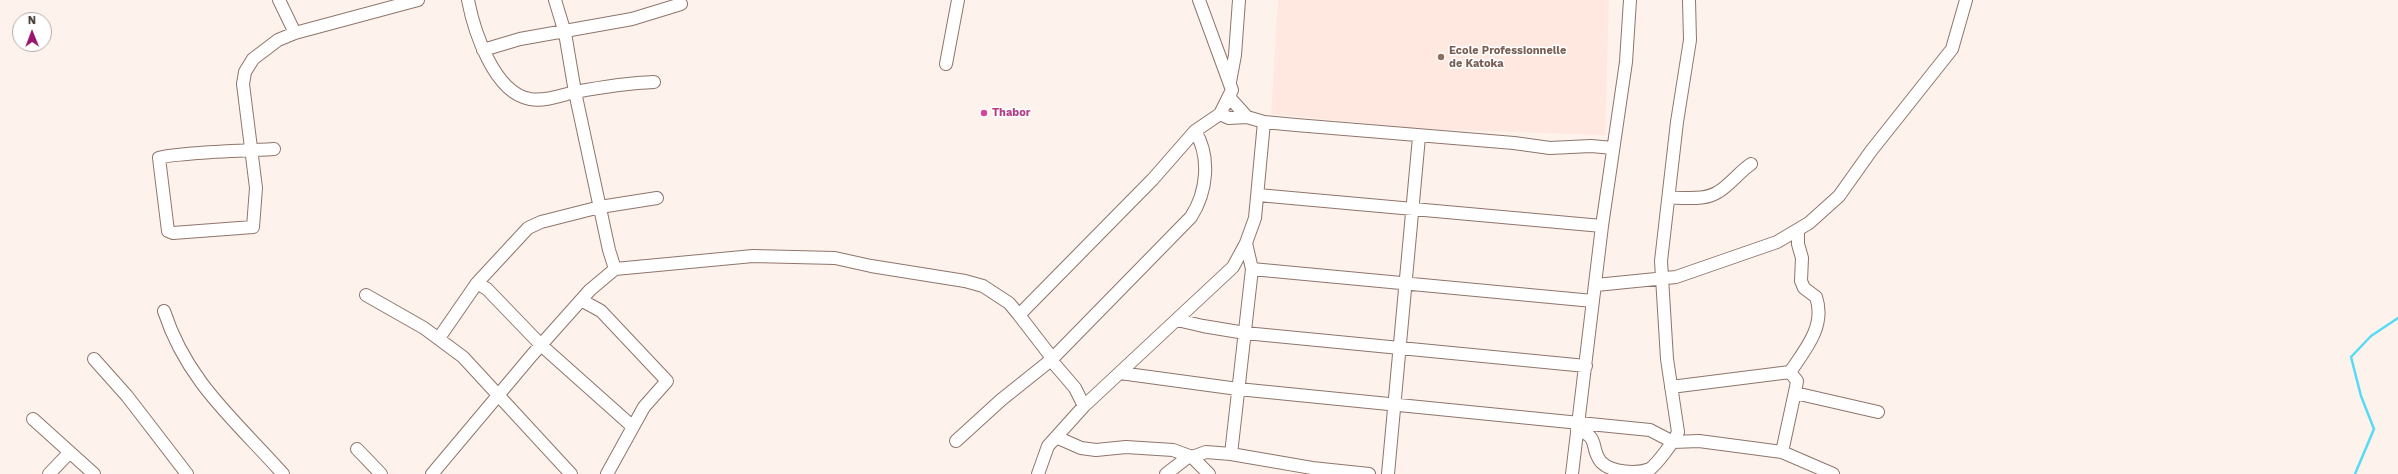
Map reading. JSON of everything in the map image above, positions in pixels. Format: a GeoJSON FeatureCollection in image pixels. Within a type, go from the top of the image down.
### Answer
{"type":"FeatureCollection","features":[{"type":"Feature","properties":{"kind":"street"},"geometry":{"type":"LineString","coordinates":[[279,0],[295,33]]}},
{"type":"Feature","properties":{"kind":"street"},"geometry":{"type":"LineString","coordinates":[[274,149],[252,151],[197,153],[159,158],[168,231],[173,233],[254,227],[256,202],[252,151],[244,96],[245,72],[253,59],[263,50],[295,33],[418,0]]}},
{"type":"Feature","properties":{"kind":"street"},"geometry":{"type":"LineString","coordinates":[[468,0],[483,50],[495,72],[520,96],[531,100],[613,85],[654,82]]}},
{"type":"Feature","properties":{"kind":"street"},"geometry":{"type":"LineString","coordinates":[[555,0],[565,33],[575,92],[615,269]]}},
{"type":"Feature","properties":{"kind":"street"},"geometry":{"type":"LineString","coordinates":[[946,64],[958,0]]}},
{"type":"Feature","properties":{"kind":"street"},"geometry":{"type":"LineString","coordinates":[[1019,315],[1153,179],[1195,131],[1220,114],[1232,90],[1199,0]]}},
{"type":"Feature","properties":{"kind":"street"},"geometry":{"type":"LineString","coordinates":[[1230,83],[1235,55],[1239,0]]}},
{"type":"Feature","properties":{"kind":"street"},"geometry":{"type":"LineString","coordinates":[[1572,474],[1602,226],[1626,62],[1630,0]]}},
{"type":"Feature","properties":{"kind":"street"},"geometry":{"type":"LineString","coordinates":[[1577,426],[1592,437],[1600,460],[1605,465],[1620,473],[1632,474],[1649,470],[1673,442],[1678,427],[1667,359],[1662,262],[1677,122],[1690,40],[1689,0]]}},
{"type":"Feature","properties":{"kind":"street"},"geometry":{"type":"LineString","coordinates":[[1596,285],[1676,277],[1777,242],[1798,230],[1827,209],[1839,196],[1870,150],[1936,71],[1952,49],[1966,0]]}},
{"type":"Feature","properties":{"kind":"street"},"geometry":{"type":"LineString","coordinates":[[483,50],[520,39],[565,33],[632,19],[681,4]]}},
{"type":"Feature","properties":{"kind":"street"},"geometry":{"type":"LineString","coordinates":[[1229,97],[1246,117]]}},
{"type":"Feature","properties":{"kind":"street"},"geometry":{"type":"LineString","coordinates":[[1220,114],[1233,118],[1246,117],[1264,122],[1420,137],[1514,143],[1550,148],[1591,146],[1613,148]]}},
{"type":"Feature","properties":{"kind":"street"},"geometry":{"type":"LineString","coordinates":[[1038,474],[1048,446],[1084,406],[1233,267],[1246,243],[1255,218],[1264,122]]}},
{"type":"Feature","properties":{"kind":"street"},"geometry":{"type":"LineString","coordinates":[[956,441],[1001,400],[1051,360],[1180,230],[1196,209],[1202,196],[1204,158],[1202,142],[1195,131]]}},
{"type":"Feature","properties":{"kind":"street"},"geometry":{"type":"LineString","coordinates":[[1388,474],[1420,137]]}},
{"type":"Feature","properties":{"kind":"street"},"geometry":{"type":"LineString","coordinates":[[1669,198],[1693,198],[1718,192],[1738,173],[1751,164]]}},
{"type":"Feature","properties":{"kind":"street"},"geometry":{"type":"LineString","coordinates":[[1258,195],[1602,226]]}},
{"type":"Feature","properties":{"kind":"street"},"geometry":{"type":"LineString","coordinates":[[439,338],[477,283],[528,228],[541,222],[600,207],[657,198]]}},
{"type":"Feature","properties":{"kind":"street"},"geometry":{"type":"LineString","coordinates":[[1671,387],[1790,372],[1814,335],[1818,312],[1816,296],[1804,288],[1801,281],[1802,258],[1798,244],[1798,230]]}},
{"type":"Feature","properties":{"kind":"street"},"geometry":{"type":"LineString","coordinates":[[1777,242],[1798,244]]}},
{"type":"Feature","properties":{"kind":"street"},"geometry":{"type":"LineString","coordinates":[[1230,454],[1252,269],[1246,243]]}},
{"type":"Feature","properties":{"kind":"street"},"geometry":{"type":"LineString","coordinates":[[432,474],[581,300],[602,278],[615,269],[753,256],[835,258],[871,266],[965,281],[983,286],[1009,303],[1049,354],[1051,360],[1075,388],[1084,406]]}},
{"type":"Feature","properties":{"kind":"street"},"geometry":{"type":"LineString","coordinates":[[1662,262],[1665,268],[1676,277]]}},
{"type":"Feature","properties":{"kind":"street"},"geometry":{"type":"LineString","coordinates":[[1645,279],[1651,276],[1662,262]]}},
{"type":"Feature","properties":{"kind":"street"},"geometry":{"type":"LineString","coordinates":[[1252,269],[1593,301]]}},
{"type":"Feature","properties":{"kind":"street"},"geometry":{"type":"LineString","coordinates":[[477,283],[487,289],[541,345],[633,427]]}},
{"type":"Feature","properties":{"kind":"street"},"geometry":{"type":"LineString","coordinates":[[366,295],[439,338],[464,357],[572,474]]}},
{"type":"Feature","properties":{"kind":"street"},"geometry":{"type":"LineString","coordinates":[[581,300],[601,311],[666,378],[667,381],[644,407],[607,474]]}},
{"type":"Feature","properties":{"kind":"street"},"geometry":{"type":"LineString","coordinates":[[164,310],[172,336],[194,375],[283,474]]}},
{"type":"Feature","properties":{"kind":"street"},"geometry":{"type":"LineString","coordinates":[[1177,320],[1245,333],[1586,366]]}},
{"type":"Feature","properties":{"kind":"street"},"geometry":{"type":"LineString","coordinates":[[94,359],[139,411],[182,472]]}},
{"type":"Feature","properties":{"kind":"street"},"geometry":{"type":"LineString","coordinates":[[1782,452],[1797,381],[1790,372]]}},
{"type":"Feature","properties":{"kind":"street"},"geometry":{"type":"LineString","coordinates":[[1120,374],[1238,389],[1394,404],[1577,426],[1650,430],[1673,442],[1699,441],[1782,452],[1833,474]]}},
{"type":"Feature","properties":{"kind":"street"},"geometry":{"type":"LineString","coordinates":[[1795,393],[1878,412]]}},
{"type":"Feature","properties":{"kind":"street"},"geometry":{"type":"LineString","coordinates":[[33,419],[94,474]]}},
{"type":"Feature","properties":{"kind":"street"},"geometry":{"type":"LineString","coordinates":[[1056,437],[1081,448],[1165,450],[1190,457],[1209,474]]}},
{"type":"Feature","properties":{"kind":"street"},"geometry":{"type":"LineString","coordinates":[[357,449],[382,474]]}},
{"type":"Feature","properties":{"kind":"street"},"geometry":{"type":"LineString","coordinates":[[49,474],[70,452]]}},
{"type":"Feature","properties":{"kind":"street"},"geometry":{"type":"LineString","coordinates":[[1166,474],[1190,457],[1206,452],[1230,454],[1306,467],[1369,474]]}},
{"type":"Feature","properties":{"kind":"shaded area","name":"Ecole Professionnelle de Katoka"},"geometry":{"type":"Polygon","coordinates":[[[1278,0],[1609,0],[1605,135],[1424,129],[1271,114],[1278,0]]]}},
{"type":"Feature","properties":{"kind":"waterway"},"geometry":{"type":"LineString","coordinates":[[2355,474],[2374,429],[2361,396],[2351,357],[2371,336],[2398,318]]}},
{"type":"Feature","properties":{"kind":"place","name":"Ecole Professionnelle de Katoka"},"geometry":{"type":"Point","coordinates":[1441,57]}},
{"type":"Feature","properties":{"kind":"place","name":"Thabor"},"geometry":{"type":"Point","coordinates":[984,113]}}]}
